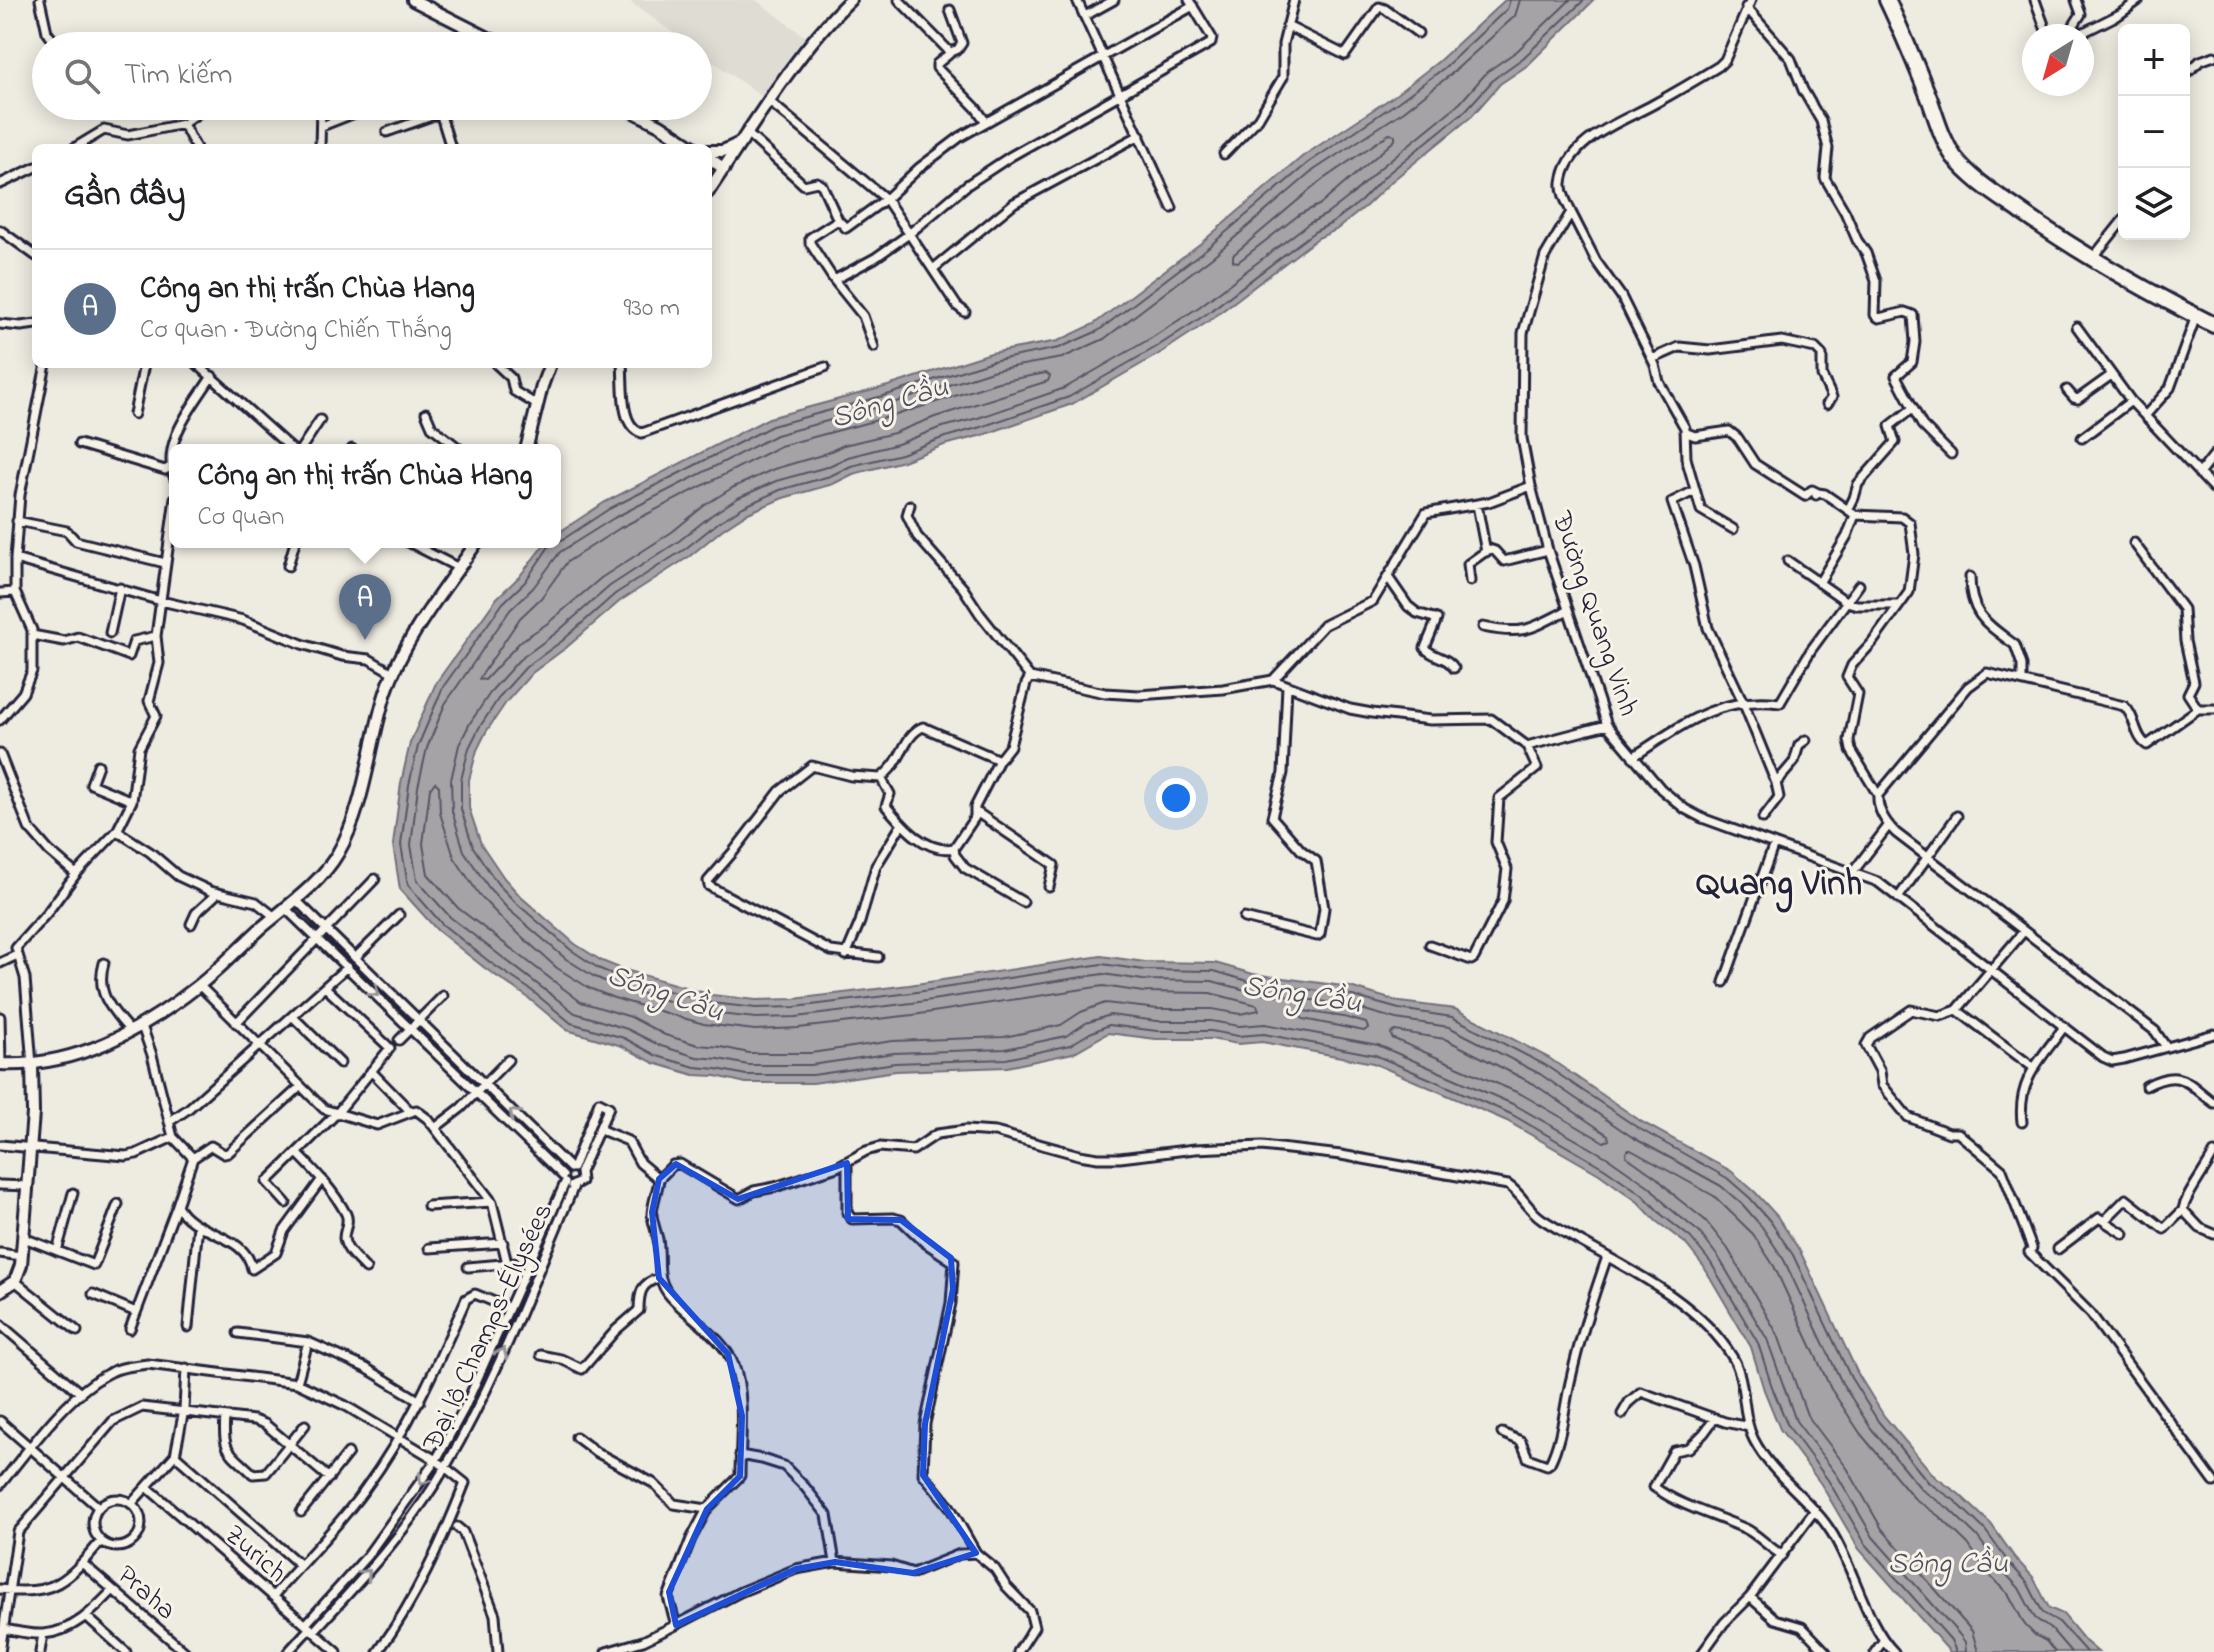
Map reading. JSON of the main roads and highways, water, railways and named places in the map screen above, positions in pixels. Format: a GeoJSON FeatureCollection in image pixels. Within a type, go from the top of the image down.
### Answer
{"type":"FeatureCollection","features":[{"type":"Feature","properties":{"kind":"highway"},"geometry":{"type":"LineString","coordinates":[[1887,0],[1910,50],[1942,136],[1955,158],[1984,186],[2071,247],[2214,325]]}},
{"type":"Feature","properties":{"kind":"main road"},"geometry":{"type":"LineString","coordinates":[[413,0],[476,32]]}},
{"type":"Feature","properties":{"kind":"main road"},"geometry":{"type":"LineString","coordinates":[[712,186],[826,24],[850,0]]}},
{"type":"Feature","properties":{"kind":"main road"},"geometry":{"type":"LineString","coordinates":[[646,120],[688,144]]}},
{"type":"Feature","properties":{"kind":"main road"},"geometry":{"type":"LineString","coordinates":[[712,153],[723,151],[746,137]]}},
{"type":"Feature","properties":{"kind":"main road"},"geometry":{"type":"LineString","coordinates":[[712,158],[724,169]]}},
{"type":"Feature","properties":{"kind":"main road"},"geometry":{"type":"LineString","coordinates":[[527,444],[549,368]]}},
{"type":"Feature","properties":{"kind":"main road"},"geometry":{"type":"LineString","coordinates":[[0,1064],[32,1065],[89,1050],[142,1026],[199,985],[326,870],[345,839],[355,811],[393,673],[473,548]]}},
{"type":"Feature","properties":{"kind":"main road"},"geometry":{"type":"LineString","coordinates":[[0,1291],[15,1281],[24,1238],[31,1146],[32,1065]]}},
{"type":"Feature","properties":{"kind":"water","name":"Sông Cầu"},"geometry":{"type":"Polygon","coordinates":[[[1505,0],[1594,0],[1528,65],[1500,84],[1472,116],[1366,206],[1162,352],[1072,404],[903,461],[853,474],[746,514],[690,556],[620,601],[532,673],[507,701],[486,732],[477,750],[469,780],[469,808],[481,844],[521,897],[575,944],[622,969],[712,995],[756,1000],[794,999],[1101,956],[1145,962],[1215,963],[1253,974],[1350,987],[1400,1002],[1455,1009],[1549,1058],[1642,1122],[1731,1171],[1755,1192],[1777,1216],[1800,1251],[1858,1374],[1884,1416],[1935,1477],[1959,1494],[1991,1524],[2033,1577],[2049,1608],[2063,1614],[2098,1652],[1950,1652],[1859,1549],[1821,1484],[1780,1429],[1751,1347],[1704,1267],[1685,1243],[1656,1221],[1638,1202],[1599,1174],[1507,1121],[1373,1063],[1262,1042],[1238,1044],[1211,1039],[1156,1039],[1108,1033],[1073,1053],[1007,1067],[896,1071],[813,1083],[746,1083],[694,1075],[654,1063],[622,1046],[567,1030],[437,930],[400,889],[393,845],[401,783],[410,743],[436,683],[497,598],[519,577],[541,548],[561,548],[561,531],[605,502],[769,418],[888,386],[991,353],[1058,341],[1094,324],[1201,243],[1303,156],[1394,96],[1439,61],[1505,0]]]}},
{"type":"Feature","properties":{"kind":"place","name":"Công an thị trấn Chùa Hang"},"geometry":{"type":"Point","coordinates":[365,640]}},
{"type":"Feature","properties":{"kind":"district","name":"Quang Vinh"},"geometry":{"type":"Point","coordinates":[1779,881]}}]}
